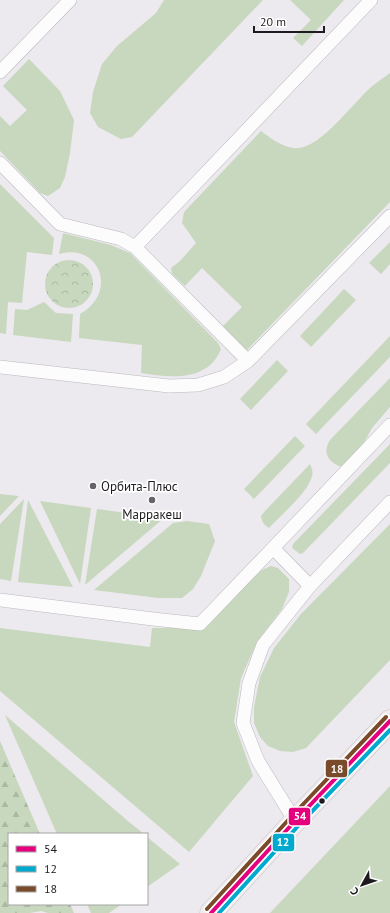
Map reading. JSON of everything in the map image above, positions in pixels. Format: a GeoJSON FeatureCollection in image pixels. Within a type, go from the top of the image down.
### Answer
{"type":"FeatureCollection","features":[{"type":"Feature","properties":{"kind":"main road"},"geometry":{"type":"LineString","coordinates":[[211,913],[295,821],[390,721]]}},
{"type":"Feature","properties":{"kind":"lane"},"geometry":{"type":"LineString","coordinates":[[0,72],[70,0]]}},
{"type":"Feature","properties":{"kind":"lane"},"geometry":{"type":"LineString","coordinates":[[136,247],[371,0]]}},
{"type":"Feature","properties":{"kind":"lane"},"geometry":{"type":"LineString","coordinates":[[0,163],[60,224],[121,239],[136,247],[248,361]]}},
{"type":"Feature","properties":{"kind":"lane"},"geometry":{"type":"LineString","coordinates":[[0,367],[169,386],[198,385],[224,377],[248,361],[390,216]]}},
{"type":"Feature","properties":{"kind":"lane"},"geometry":{"type":"LineString","coordinates":[[0,600],[200,624],[390,425]]}},
{"type":"Feature","properties":{"kind":"lane"},"geometry":{"type":"LineString","coordinates":[[295,821],[258,761],[243,723],[249,682],[263,645],[310,586],[390,502]]}},
{"type":"Feature","properties":{"kind":"lane"},"geometry":{"type":"LineString","coordinates":[[273,548],[310,586]]}},
{"type":"Feature","properties":{"kind":"green space"},"geometry":{"type":"Polygon","coordinates":[[[164,0],[263,0],[132,137],[121,139],[98,127],[90,113],[93,92],[102,64],[117,46],[156,13],[164,0]]]}},
{"type":"Feature","properties":{"kind":"green space"},"geometry":{"type":"Polygon","coordinates":[[[290,0],[344,0],[302,46],[293,38],[311,20],[290,0]]]}},
{"type":"Feature","properties":{"kind":"green space"},"geometry":{"type":"Polygon","coordinates":[[[29,59],[60,91],[74,120],[65,177],[60,188],[48,196],[40,193],[0,151],[0,116],[10,126],[27,110],[3,86],[29,59]]]}},
{"type":"Feature","properties":{"kind":"green space"},"geometry":{"type":"Polygon","coordinates":[[[390,73],[390,202],[246,351],[223,326],[242,307],[202,268],[185,286],[172,274],[171,268],[180,261],[196,243],[182,223],[184,212],[261,131],[280,144],[293,148],[303,147],[313,143],[334,126],[370,88],[390,73]]]}},
{"type":"Feature","properties":{"kind":"green space"},"geometry":{"type":"Polygon","coordinates":[[[0,184],[54,238],[52,255],[27,252],[22,303],[8,302],[6,334],[0,333],[0,184]]]}},
{"type":"Feature","properties":{"kind":"green space"},"geometry":{"type":"Polygon","coordinates":[[[63,233],[111,245],[130,253],[218,343],[221,349],[215,360],[198,372],[187,375],[164,376],[141,373],[142,345],[79,338],[80,314],[92,305],[99,294],[101,282],[99,271],[94,262],[85,255],[73,252],[59,254],[63,233]]]}},
{"type":"Feature","properties":{"kind":"green space"},"geometry":{"type":"Polygon","coordinates":[[[390,242],[390,264],[381,274],[369,263],[390,242]]]}},
{"type":"Feature","properties":{"kind":"green space"},"geometry":{"type":"Polygon","coordinates":[[[64,260],[74,260],[83,264],[89,270],[92,275],[92,293],[83,304],[74,308],[64,308],[55,304],[49,298],[45,289],[45,279],[49,270],[55,264],[64,260]]]}},
{"type":"Feature","properties":{"kind":"green space"},"geometry":{"type":"Polygon","coordinates":[[[344,289],[356,300],[311,347],[300,336],[344,289]]]}},
{"type":"Feature","properties":{"kind":"green space"},"geometry":{"type":"Polygon","coordinates":[[[44,302],[56,313],[73,314],[71,342],[13,335],[15,309],[27,310],[44,302]]]}},
{"type":"Feature","properties":{"kind":"green space"},"geometry":{"type":"Polygon","coordinates":[[[390,336],[390,357],[316,434],[306,424],[390,336]]]}},
{"type":"Feature","properties":{"kind":"green space"},"geometry":{"type":"Polygon","coordinates":[[[277,360],[288,371],[251,410],[240,399],[277,360]]]}},
{"type":"Feature","properties":{"kind":"green space"},"geometry":{"type":"Polygon","coordinates":[[[390,378],[390,407],[372,428],[358,454],[342,467],[333,463],[327,453],[330,440],[390,378]]]}},
{"type":"Feature","properties":{"kind":"green space"},"geometry":{"type":"Polygon","coordinates":[[[295,436],[305,446],[254,499],[244,489],[295,436]]]}},
{"type":"Feature","properties":{"kind":"green space"},"geometry":{"type":"Polygon","coordinates":[[[390,444],[390,463],[303,553],[300,554],[292,548],[293,544],[390,444]]]}},
{"type":"Feature","properties":{"kind":"green space"},"geometry":{"type":"Polygon","coordinates":[[[310,464],[312,469],[312,477],[304,491],[269,528],[267,527],[261,516],[310,464]]]}},
{"type":"Feature","properties":{"kind":"green space"},"geometry":{"type":"Polygon","coordinates":[[[0,494],[19,496],[0,516],[0,494]]]}},
{"type":"Feature","properties":{"kind":"green space"},"geometry":{"type":"Polygon","coordinates":[[[24,499],[11,581],[0,579],[0,524],[24,499]]]}},
{"type":"Feature","properties":{"kind":"green space"},"geometry":{"type":"Polygon","coordinates":[[[28,500],[73,587],[18,582],[28,500]]]}},
{"type":"Feature","properties":{"kind":"green space"},"geometry":{"type":"Polygon","coordinates":[[[40,501],[91,508],[80,584],[40,501]]]}},
{"type":"Feature","properties":{"kind":"green space"},"geometry":{"type":"Polygon","coordinates":[[[97,509],[164,518],[85,585],[97,509]]]}},
{"type":"Feature","properties":{"kind":"green space"},"geometry":{"type":"Polygon","coordinates":[[[187,521],[209,524],[215,541],[201,576],[193,589],[182,598],[158,598],[94,590],[173,523],[187,521]]]}},
{"type":"Feature","properties":{"kind":"green space"},"geometry":{"type":"Polygon","coordinates":[[[390,524],[390,660],[306,748],[293,752],[280,751],[268,746],[260,737],[254,723],[254,707],[260,677],[274,648],[301,614],[390,524]]]}},
{"type":"Feature","properties":{"kind":"green space"},"geometry":{"type":"Polygon","coordinates":[[[271,566],[278,568],[289,579],[289,592],[282,609],[257,642],[241,678],[234,722],[253,776],[189,852],[0,691],[0,628],[150,647],[152,628],[189,628],[254,575],[271,566]]]}},
{"type":"Feature","properties":{"kind":"green space"},"geometry":{"type":"Polygon","coordinates":[[[5,715],[143,833],[57,833],[5,715]]]}},
{"type":"Feature","properties":{"kind":"green space"},"geometry":{"type":"Polygon","coordinates":[[[0,741],[40,833],[8,833],[8,905],[70,905],[74,913],[48,913],[41,911],[30,913],[0,913],[0,741]]]}},
{"type":"Feature","properties":{"kind":"green space"},"geometry":{"type":"Polygon","coordinates":[[[390,786],[390,913],[270,913],[390,786]]]}},
{"type":"Feature","properties":{"kind":"green space"},"geometry":{"type":"Polygon","coordinates":[[[148,838],[180,864],[148,886],[148,838]]]}},
{"type":"Feature","properties":{"kind":"green space"},"geometry":{"type":"Polygon","coordinates":[[[87,905],[121,905],[109,913],[91,913],[87,905]]]}},
{"type":"Feature","properties":{"kind":"transit line","name":"18"},"geometry":{"type":"LineString","coordinates":[[207,909],[291,817],[386,717]]}},
{"type":"Feature","properties":{"kind":"transit line","name":"54"},"geometry":{"type":"LineString","coordinates":[[211,913],[295,821],[390,721]]}},
{"type":"Feature","properties":{"kind":"transit line","name":"12"},"geometry":{"type":"LineString","coordinates":[[219,913],[299,825],[390,730]]}},
{"type":"Feature","properties":{"kind":"place","name":"Орбита-Плюс"},"geometry":{"type":"Point","coordinates":[93,486]}},
{"type":"Feature","properties":{"kind":"place","name":"Марракеш"},"geometry":{"type":"Point","coordinates":[152,500]}}]}
